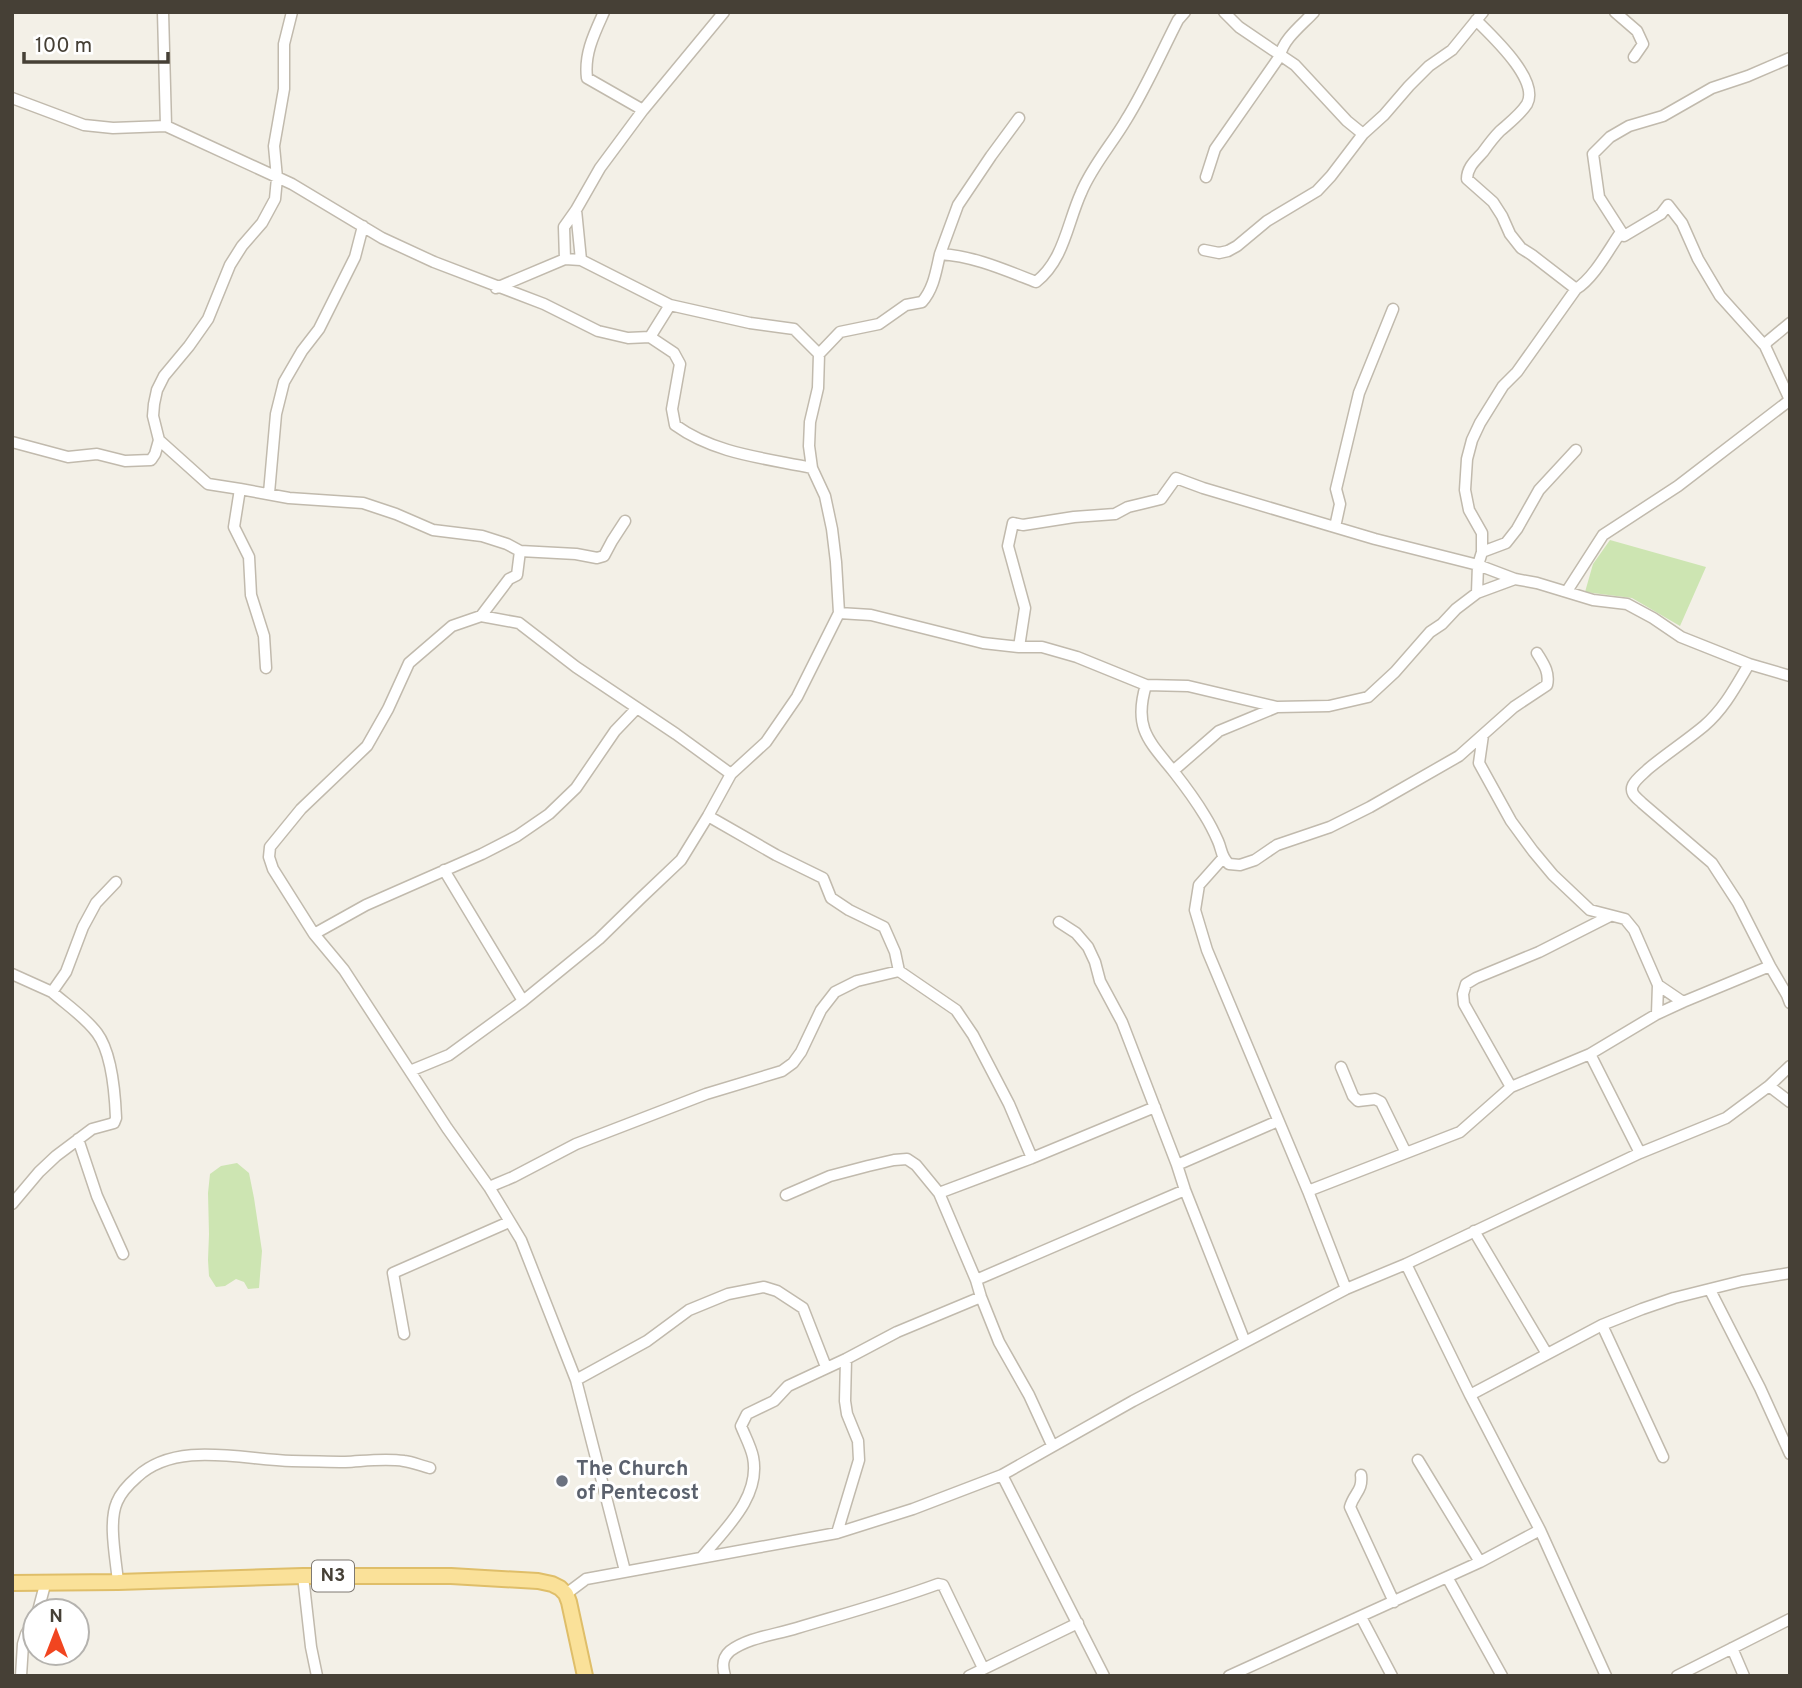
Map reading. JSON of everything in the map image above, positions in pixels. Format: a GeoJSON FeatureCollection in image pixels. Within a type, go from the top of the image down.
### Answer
{"type":"FeatureCollection","features":[{"type":"Feature","properties":{"kind":"main road","name":"N3"},"geometry":{"type":"LineString","coordinates":[[12,1583],[303,1576],[451,1576],[538,1581],[552,1584],[566,1594]]}},
{"type":"Feature","properties":{"kind":"main road"},"geometry":{"type":"LineString","coordinates":[[566,1594],[585,1676]]}},
{"type":"Feature","properties":{"kind":"street"},"geometry":{"type":"LineString","coordinates":[[163,12],[166,127]]}},
{"type":"Feature","properties":{"kind":"street"},"geometry":{"type":"LineString","coordinates":[[12,442],[68,457],[97,454],[136,462],[151,460],[155,454],[159,440],[153,416],[157,390],[164,376],[208,319],[230,265],[262,223],[275,199],[277,178],[274,146],[284,89],[284,44],[292,12]]}},
{"type":"Feature","properties":{"kind":"street"},"geometry":{"type":"LineString","coordinates":[[604,12],[588,51],[585,65],[587,78],[643,110]]}},
{"type":"Feature","properties":{"kind":"street"},"geometry":{"type":"LineString","coordinates":[[565,259],[564,227],[600,168],[643,110],[724,12]]}},
{"type":"Feature","properties":{"kind":"street"},"geometry":{"type":"LineString","coordinates":[[940,254],[979,261],[1036,282],[1041,278],[1054,264],[1081,192],[1139,99],[1172,32],[1185,12]]}},
{"type":"Feature","properties":{"kind":"street"},"geometry":{"type":"LineString","coordinates":[[1224,12],[1239,27],[1295,65],[1347,121],[1363,134]]}},
{"type":"Feature","properties":{"kind":"street"},"geometry":{"type":"LineString","coordinates":[[1206,177],[1216,149],[1280,56],[1281,50],[1314,12]]}},
{"type":"Feature","properties":{"kind":"street"},"geometry":{"type":"LineString","coordinates":[[1615,12],[1637,31],[1643,44],[1634,57]]}},
{"type":"Feature","properties":{"kind":"street"},"geometry":{"type":"LineString","coordinates":[[1203,250],[1219,253],[1228,251],[1267,221],[1317,191],[1363,134],[1429,66],[1452,50],[1479,16],[1519,69],[1529,91],[1529,98],[1514,120],[1498,133],[1469,167],[1467,179],[1493,202],[1510,234],[1521,248],[1576,289]]}},
{"type":"Feature","properties":{"kind":"street"},"geometry":{"type":"LineString","coordinates":[[1567,591],[1602,535],[1678,486],[1790,400],[1765,346],[1720,296],[1698,259],[1682,223],[1668,205],[1661,214],[1624,236],[1599,197],[1593,154],[1610,137],[1629,125],[1663,116],[1712,88],[1790,58]]}},
{"type":"Feature","properties":{"kind":"street"},"geometry":{"type":"LineString","coordinates":[[12,98],[84,125],[113,128],[166,127],[292,184],[392,243],[496,288],[544,304],[598,331],[628,338],[650,337],[674,353],[680,364],[673,409],[675,425],[687,434],[724,450],[812,468]]}},
{"type":"Feature","properties":{"kind":"street"},"geometry":{"type":"LineString","coordinates":[[410,1071],[449,1055],[523,1001],[598,939],[681,860],[732,774],[766,742],[797,697],[839,613],[832,529],[825,496],[812,468],[808,446],[810,422],[818,388],[819,354],[839,332],[879,324],[906,305],[922,302],[928,295],[958,205],[1020,118]]}},
{"type":"Feature","properties":{"kind":"street"},"geometry":{"type":"LineString","coordinates":[[576,210],[581,260]]}},
{"type":"Feature","properties":{"kind":"street"},"geometry":{"type":"LineString","coordinates":[[269,493],[276,414],[284,382],[319,329],[355,257],[363,226]]}},
{"type":"Feature","properties":{"kind":"street"},"geometry":{"type":"LineString","coordinates":[[1477,593],[1482,533],[1469,510],[1465,489],[1467,458],[1472,440],[1503,386],[1517,372],[1576,289],[1601,262],[1621,232]]}},
{"type":"Feature","properties":{"kind":"street"},"geometry":{"type":"LineString","coordinates":[[496,288],[565,259],[581,260],[670,305],[750,323],[794,329],[819,354]]}},
{"type":"Feature","properties":{"kind":"street"},"geometry":{"type":"LineString","coordinates":[[650,337],[670,305]]}},
{"type":"Feature","properties":{"kind":"street"},"geometry":{"type":"LineString","coordinates":[[1335,527],[1340,504],[1336,489],[1359,393],[1393,309]]}},
{"type":"Feature","properties":{"kind":"street"},"geometry":{"type":"LineString","coordinates":[[1765,346],[1790,323]]}},
{"type":"Feature","properties":{"kind":"street"},"geometry":{"type":"LineString","coordinates":[[159,440],[208,484],[289,498],[363,503],[433,530],[482,536],[520,551],[597,558],[604,556],[625,522]]}},
{"type":"Feature","properties":{"kind":"street"},"geometry":{"type":"LineString","coordinates":[[1482,552],[1506,542],[1517,529],[1539,490],[1576,450]]}},
{"type":"Feature","properties":{"kind":"street"},"geometry":{"type":"LineString","coordinates":[[1018,647],[1025,608],[1008,546],[1013,523],[1023,525],[1115,514],[1128,507],[1161,499],[1176,478],[1335,527],[1478,565],[1515,579],[1593,600],[1627,604],[1681,637],[1749,664],[1790,676]]}},
{"type":"Feature","properties":{"kind":"street"},"geometry":{"type":"LineString","coordinates":[[240,489],[234,527],[249,556],[251,595],[264,636],[266,668]]}},
{"type":"Feature","properties":{"kind":"street"},"geometry":{"type":"LineString","coordinates":[[481,616],[509,579],[517,575],[520,551]]}},
{"type":"Feature","properties":{"kind":"street"},"geometry":{"type":"LineString","coordinates":[[839,613],[871,615],[983,643],[1042,647],[1077,657],[1146,685],[1188,686],[1277,707],[1329,706],[1368,697],[1395,672],[1430,632],[1456,609],[1477,593],[1515,579]]}},
{"type":"Feature","properties":{"kind":"street"},"geometry":{"type":"LineString","coordinates":[[625,1571],[576,1380],[521,1240],[489,1187],[447,1128],[344,970],[314,934],[272,869],[270,847],[300,808],[367,746],[409,663],[452,626],[481,616],[519,623],[576,667],[732,774]]}},
{"type":"Feature","properties":{"kind":"street"},"geometry":{"type":"LineString","coordinates":[[1146,685],[1140,704],[1142,722],[1155,751],[1173,771],[1206,818],[1219,843],[1223,858],[1229,864],[1240,865],[1255,860],[1278,845],[1330,827],[1458,756],[1504,714],[1547,685],[1548,671],[1536,653]]}},
{"type":"Feature","properties":{"kind":"street"},"geometry":{"type":"LineString","coordinates":[[1749,664],[1734,691],[1712,718],[1640,776],[1632,790],[1634,796],[1712,863],[1738,903],[1790,1003]]}},
{"type":"Feature","properties":{"kind":"street"},"geometry":{"type":"LineString","coordinates":[[1173,771],[1219,731],[1277,707]]}},
{"type":"Feature","properties":{"kind":"street"},"geometry":{"type":"LineString","coordinates":[[314,934],[366,905],[517,836],[549,814],[576,788],[615,731],[636,708]]}},
{"type":"Feature","properties":{"kind":"street"},"geometry":{"type":"LineString","coordinates":[[1483,735],[1479,763],[1511,821],[1553,875],[1590,910],[1625,919],[1634,930],[1658,985],[1657,1014]]}},
{"type":"Feature","properties":{"kind":"street"},"geometry":{"type":"LineString","coordinates":[[1458,756],[1479,763]]}},
{"type":"Feature","properties":{"kind":"street"},"geometry":{"type":"LineString","coordinates":[[708,816],[823,878],[831,898],[884,927],[895,952],[899,971],[956,1010],[973,1035],[1003,1092],[1032,1158]]}},
{"type":"Feature","properties":{"kind":"street"},"geometry":{"type":"LineString","coordinates":[[1223,858],[1199,885],[1195,910],[1207,950],[1346,1289]]}},
{"type":"Feature","properties":{"kind":"street"},"geometry":{"type":"LineString","coordinates":[[444,870],[523,1001]]}},
{"type":"Feature","properties":{"kind":"street"},"geometry":{"type":"LineString","coordinates":[[52,992],[66,972],[83,927],[96,903],[116,882]]}},
{"type":"Feature","properties":{"kind":"street"},"geometry":{"type":"LineString","coordinates":[[1511,1087],[1464,1004],[1466,984],[1539,952],[1610,916]]}},
{"type":"Feature","properties":{"kind":"street"},"geometry":{"type":"LineString","coordinates":[[1059,922],[1076,933],[1096,962],[1100,981],[1122,1022],[1245,1342]]}},
{"type":"Feature","properties":{"kind":"street"},"geometry":{"type":"LineString","coordinates":[[1308,1191],[1460,1132],[1511,1087],[1590,1054],[1657,1014],[1770,966]]}},
{"type":"Feature","properties":{"kind":"street"},"geometry":{"type":"LineString","coordinates":[[489,1187],[576,1144],[706,1094],[782,1071],[793,1063],[801,1052],[821,1010],[835,992],[857,981],[899,971]]}},
{"type":"Feature","properties":{"kind":"street"},"geometry":{"type":"LineString","coordinates":[[12,974],[52,992],[99,1036],[111,1072],[116,1118],[114,1123],[92,1129],[78,1139],[39,1172],[12,1204]]}},
{"type":"Feature","properties":{"kind":"street"},"geometry":{"type":"LineString","coordinates":[[1658,985],[1683,1002]]}},
{"type":"Feature","properties":{"kind":"street"},"geometry":{"type":"LineString","coordinates":[[1590,1054],[1640,1153]]}},
{"type":"Feature","properties":{"kind":"street"},"geometry":{"type":"LineString","coordinates":[[566,1594],[586,1579],[837,1533],[923,1505],[1002,1475],[1052,1445],[1346,1289],[1406,1264],[1640,1153],[1726,1118],[1769,1086],[1790,1066]]}},
{"type":"Feature","properties":{"kind":"street"},"geometry":{"type":"LineString","coordinates":[[1341,1067],[1353,1097],[1358,1101],[1375,1099],[1381,1102],[1406,1153]]}},
{"type":"Feature","properties":{"kind":"street"},"geometry":{"type":"LineString","coordinates":[[1769,1086],[1790,1102]]}},
{"type":"Feature","properties":{"kind":"street"},"geometry":{"type":"LineString","coordinates":[[939,1193],[1155,1107]]}},
{"type":"Feature","properties":{"kind":"street"},"geometry":{"type":"LineString","coordinates":[[1177,1165],[1278,1121]]}},
{"type":"Feature","properties":{"kind":"street"},"geometry":{"type":"LineString","coordinates":[[78,1139],[97,1196],[123,1254]]}},
{"type":"Feature","properties":{"kind":"street"},"geometry":{"type":"LineString","coordinates":[[786,1195],[830,1176],[867,1166],[907,1159],[916,1165],[939,1193],[999,1342],[1030,1395],[1052,1445]]}},
{"type":"Feature","properties":{"kind":"street"},"geometry":{"type":"LineString","coordinates":[[976,1280],[1185,1190]]}},
{"type":"Feature","properties":{"kind":"street"},"geometry":{"type":"LineString","coordinates":[[404,1334],[393,1273],[509,1222]]}},
{"type":"Feature","properties":{"kind":"street"},"geometry":{"type":"LineString","coordinates":[[1474,1231],[1547,1354]]}},
{"type":"Feature","properties":{"kind":"street"},"geometry":{"type":"LineString","coordinates":[[1406,1264],[1540,1530],[1606,1676]]}},
{"type":"Feature","properties":{"kind":"street"},"geometry":{"type":"LineString","coordinates":[[1470,1395],[1602,1325],[1674,1298],[1742,1281],[1790,1273]]}},
{"type":"Feature","properties":{"kind":"street"},"geometry":{"type":"LineString","coordinates":[[576,1380],[647,1341],[689,1310],[728,1294],[764,1287],[777,1291],[803,1308],[826,1367]]}},
{"type":"Feature","properties":{"kind":"street"},"geometry":{"type":"LineString","coordinates":[[1710,1290],[1790,1454]]}},
{"type":"Feature","properties":{"kind":"street"},"geometry":{"type":"LineString","coordinates":[[702,1557],[746,1503],[753,1484],[753,1458],[741,1426],[747,1414],[774,1401],[788,1386],[826,1367],[897,1332],[981,1297]]}},
{"type":"Feature","properties":{"kind":"street"},"geometry":{"type":"LineString","coordinates":[[1602,1325],[1663,1457]]}},
{"type":"Feature","properties":{"kind":"street"},"geometry":{"type":"LineString","coordinates":[[837,1533],[859,1460],[858,1441],[847,1414],[845,1401],[846,1359]]}},
{"type":"Feature","properties":{"kind":"street"},"geometry":{"type":"LineString","coordinates":[[118,1582],[113,1526],[116,1503],[127,1486],[144,1470],[160,1463],[184,1457],[218,1454],[281,1461],[407,1461],[430,1468]]}},
{"type":"Feature","properties":{"kind":"street"},"geometry":{"type":"LineString","coordinates":[[1418,1460],[1480,1562]]}},
{"type":"Feature","properties":{"kind":"street"},"geometry":{"type":"LineString","coordinates":[[1002,1475],[1104,1676]]}},
{"type":"Feature","properties":{"kind":"street"},"geometry":{"type":"LineString","coordinates":[[1361,1475],[1362,1484],[1350,1507],[1394,1602]]}},
{"type":"Feature","properties":{"kind":"street"},"geometry":{"type":"LineString","coordinates":[[1229,1676],[1480,1562],[1540,1530]]}},
{"type":"Feature","properties":{"kind":"street"},"geometry":{"type":"LineString","coordinates":[[303,1576],[317,1676]]}},
{"type":"Feature","properties":{"kind":"street"},"geometry":{"type":"LineString","coordinates":[[1447,1577],[1503,1676]]}},
{"type":"Feature","properties":{"kind":"street"},"geometry":{"type":"LineString","coordinates":[[42,1597],[46,1581]]}},
{"type":"Feature","properties":{"kind":"street"},"geometry":{"type":"LineString","coordinates":[[725,1676],[723,1660],[728,1653],[746,1642],[938,1584],[943,1585],[983,1668]]}},
{"type":"Feature","properties":{"kind":"street"},"geometry":{"type":"LineString","coordinates":[[1361,1617],[1392,1676]]}},
{"type":"Feature","properties":{"kind":"street"},"geometry":{"type":"LineString","coordinates":[[1677,1676],[1790,1619]]}},
{"type":"Feature","properties":{"kind":"street"},"geometry":{"type":"LineString","coordinates":[[969,1676],[1078,1623]]}},
{"type":"Feature","properties":{"kind":"street"},"geometry":{"type":"LineString","coordinates":[[1732,1648],[1744,1676]]}},
{"type":"Feature","properties":{"kind":"green space"},"geometry":{"type":"Polygon","coordinates":[[[1610,540],[1706,567],[1680,626],[1632,598],[1585,592],[1593,564],[1610,540]]]}},
{"type":"Feature","properties":{"kind":"green space"},"geometry":{"type":"Polygon","coordinates":[[[237,1163],[249,1173],[254,1198],[262,1251],[259,1288],[248,1289],[244,1282],[236,1279],[225,1286],[216,1287],[209,1276],[210,1174],[221,1166],[237,1163]]]}},
{"type":"Feature","properties":{"kind":"place","name":"The Church of Pentecost"},"geometry":{"type":"Point","coordinates":[562,1481]}}]}
